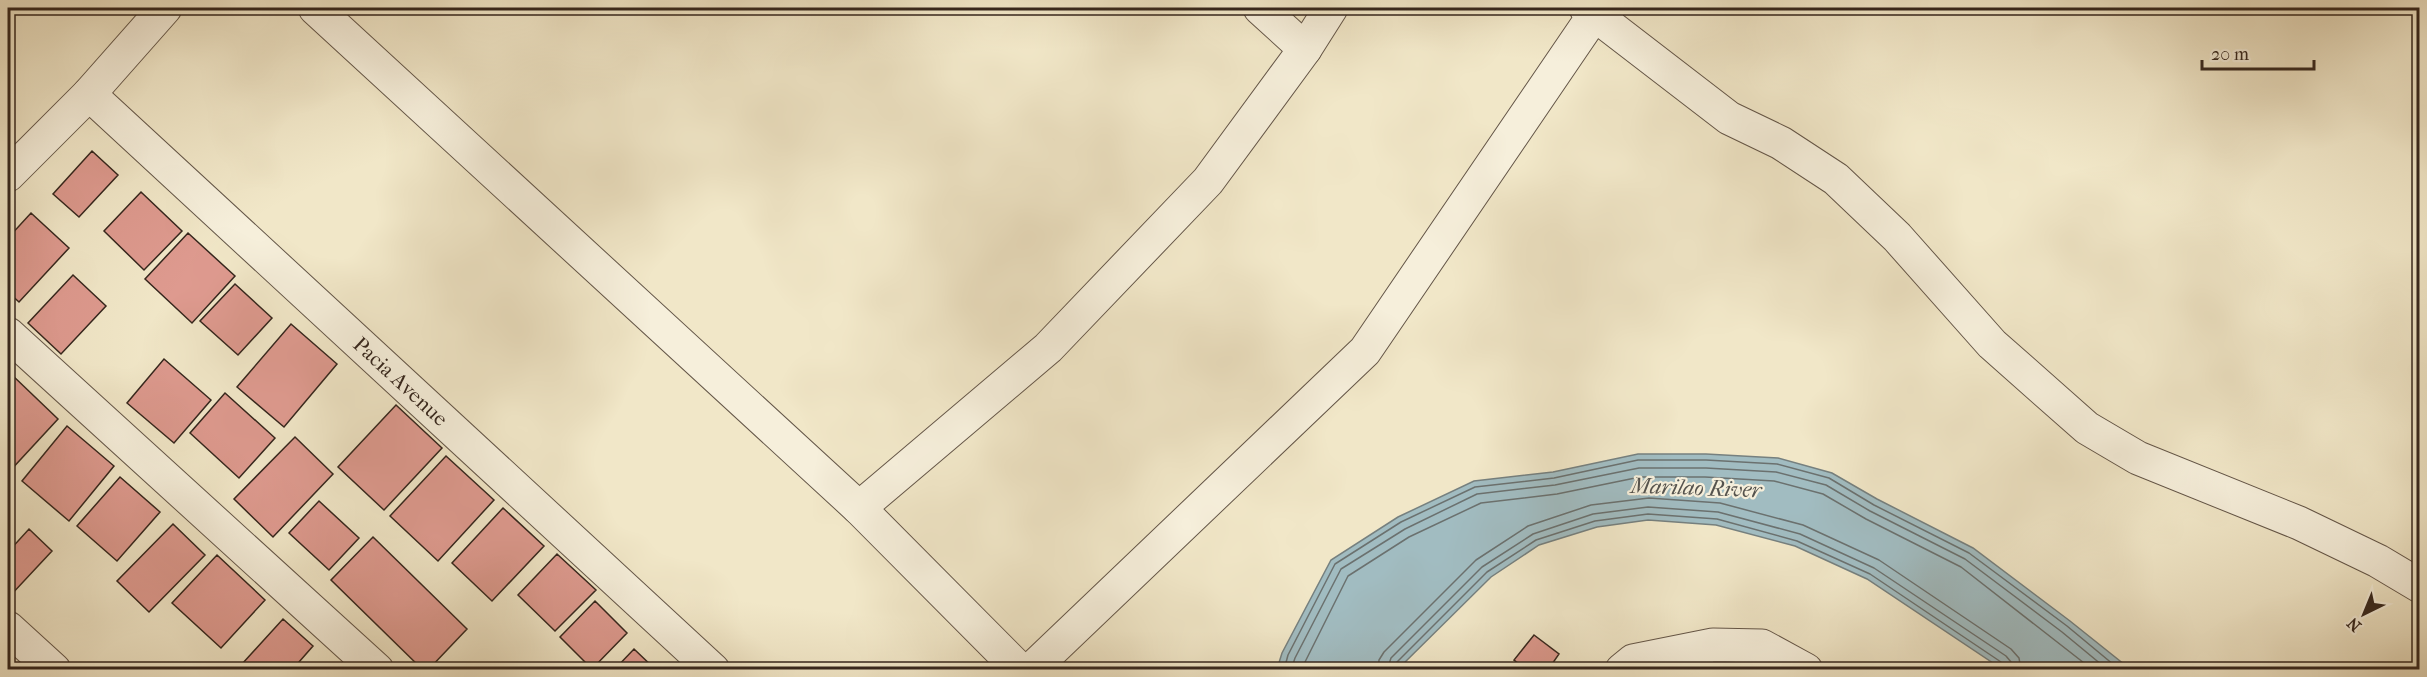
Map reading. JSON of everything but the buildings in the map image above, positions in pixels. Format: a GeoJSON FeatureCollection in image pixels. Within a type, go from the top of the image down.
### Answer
{"type":"FeatureCollection","features":[{"type":"Feature","properties":{"kind":"street"},"geometry":{"type":"LineString","coordinates":[[8,175],[89,94],[165,8]]}},
{"type":"Feature","properties":{"kind":"street"},"geometry":{"type":"LineString","coordinates":[[315,8],[859,508],[1020,669]]}},
{"type":"Feature","properties":{"kind":"street"},"geometry":{"type":"LineString","coordinates":[[1260,8],[1305,49]]}},
{"type":"Feature","properties":{"kind":"street"},"geometry":{"type":"LineString","coordinates":[[859,508],[1048,348],[1208,181],[1305,49],[1331,8]]}},
{"type":"Feature","properties":{"kind":"street"},"geometry":{"type":"LineString","coordinates":[[1030,669],[1365,351],[1596,10],[1729,118],[1781,142],[1836,179],[1897,237],[1992,344],[2087,428],[2138,458],[2299,523],[2378,561],[2420,586]]}},
{"type":"Feature","properties":{"kind":"street","name":"Pacia Avenue"},"geometry":{"type":"LineString","coordinates":[[89,94],[713,669]]}},
{"type":"Feature","properties":{"kind":"street"},"geometry":{"type":"LineString","coordinates":[[8,334],[377,669]]}},
{"type":"Feature","properties":{"kind":"street"},"geometry":{"type":"LineString","coordinates":[[8,628],[53,669]]}},
{"type":"Feature","properties":{"kind":"street"},"geometry":{"type":"LineString","coordinates":[[1622,669],[1634,661],[1713,645],[1762,646],[1799,668]]}},
{"type":"Feature","properties":{"kind":"water","name":"Marilao River"},"geometry":{"type":"Polygon","coordinates":[[[1638,454],[1706,454],[1778,458],[1832,473],[1877,499],[1973,548],[2130,669],[2002,669],[1867,579],[1795,546],[1716,525],[1648,520],[1597,527],[1539,545],[1491,577],[1398,669],[1277,669],[1282,653],[1331,560],[1398,517],[1474,481],[1553,472],[1638,454]]]}}]}
